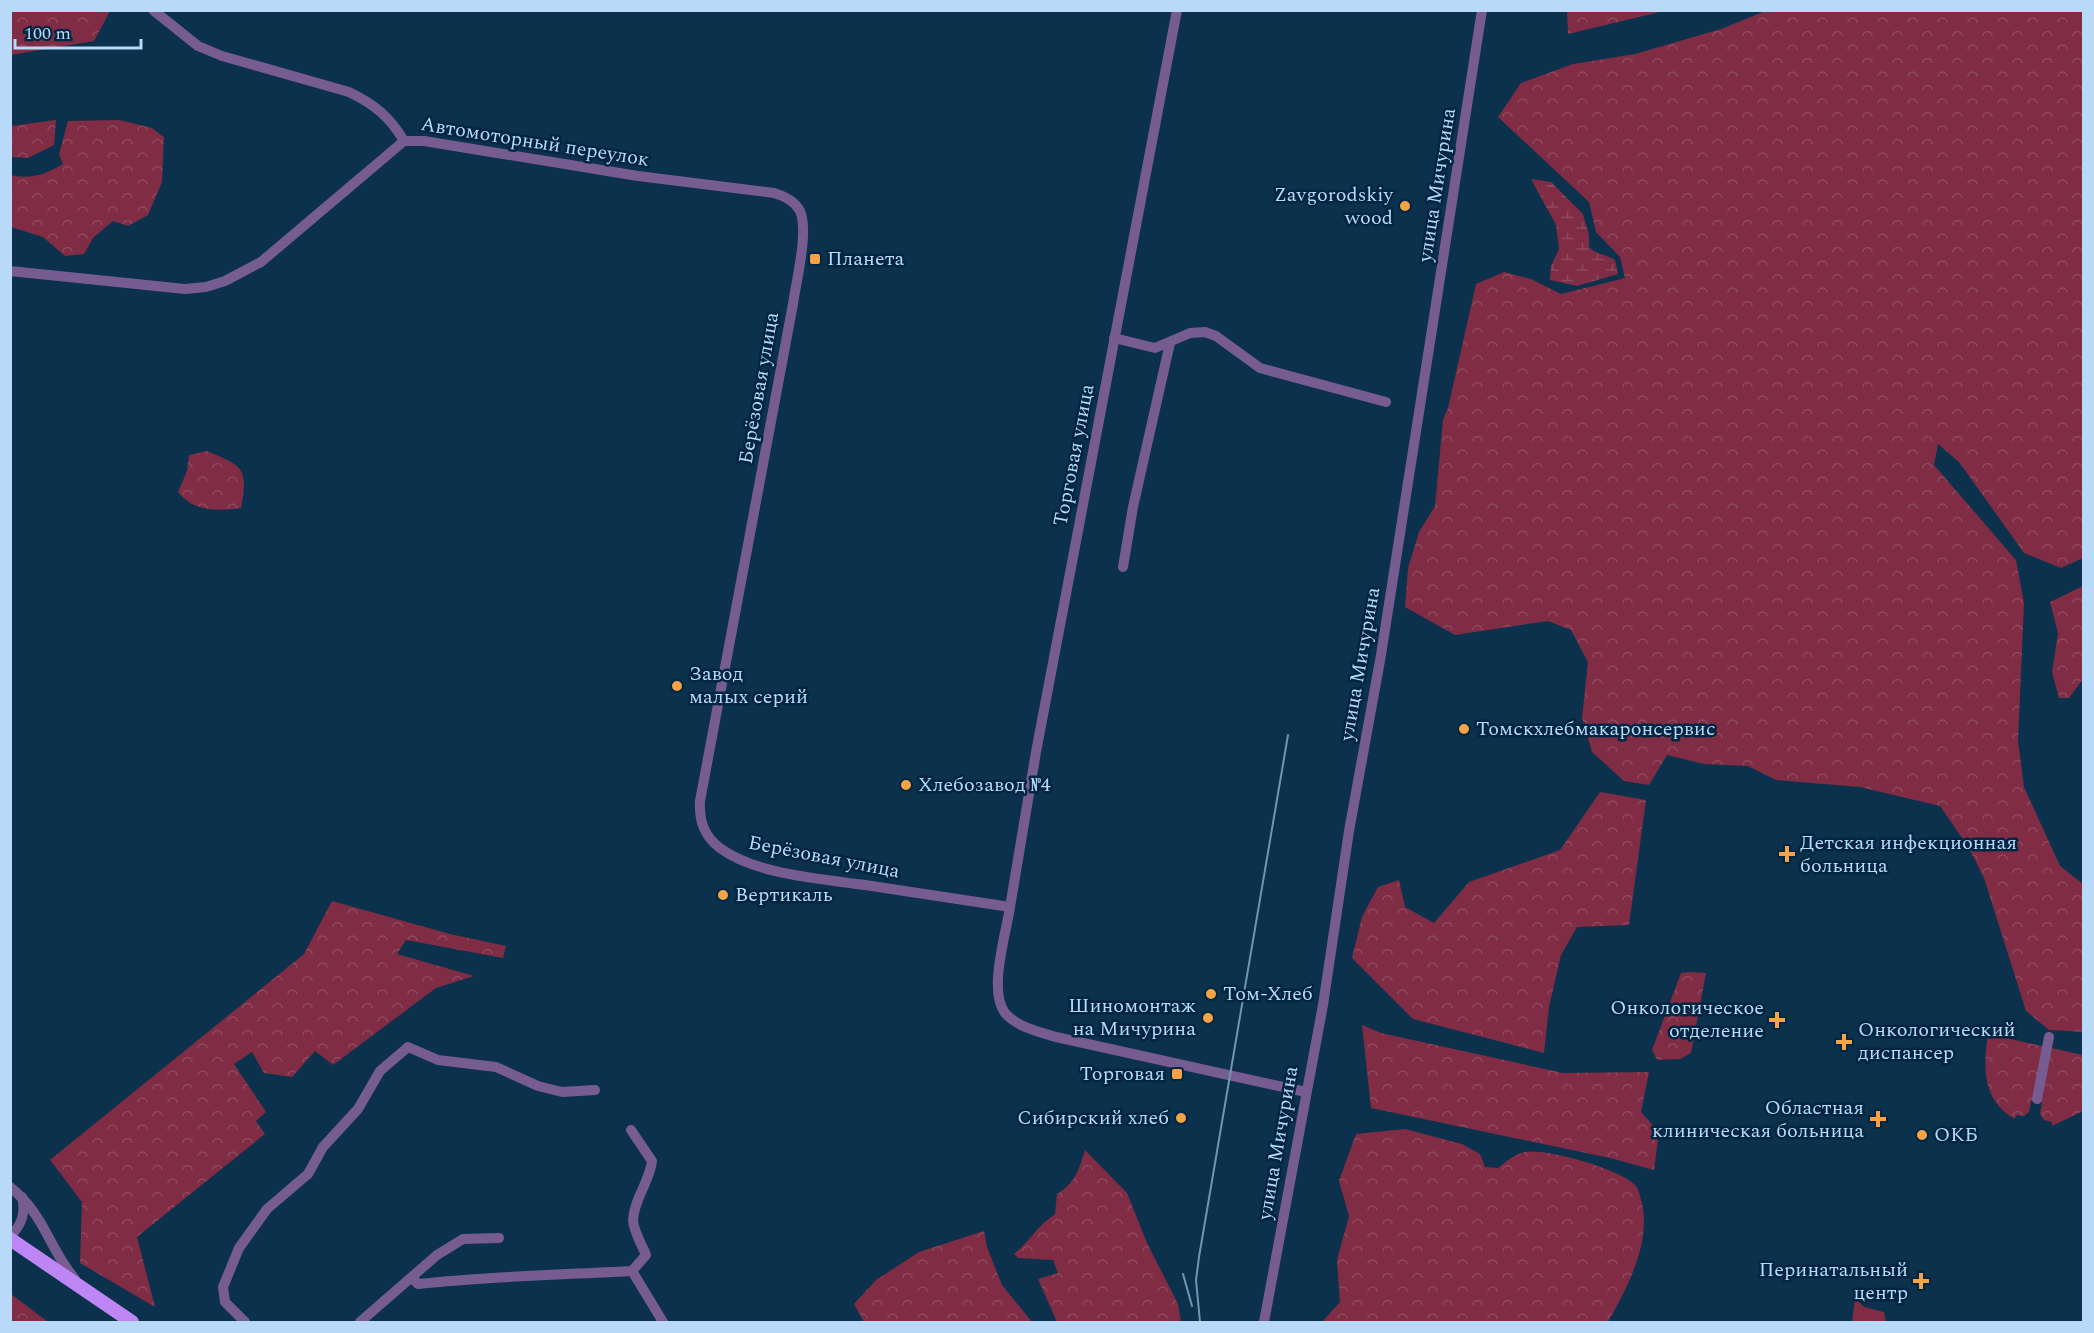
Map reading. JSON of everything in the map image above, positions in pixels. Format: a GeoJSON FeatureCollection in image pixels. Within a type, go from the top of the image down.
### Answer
{"type":"FeatureCollection","features":[{"type":"Feature","properties":{"kind":"main road"},"geometry":{"type":"LineString","coordinates":[[10,1238],[132,1323]]}},
{"type":"Feature","properties":{"kind":"street","name":"Автомоторный переулок"},"geometry":{"type":"LineString","coordinates":[[153,10],[198,45],[222,56],[349,92],[366,100],[387,116],[404,141],[424,141],[638,176],[774,193],[786,197],[800,212]]}},
{"type":"Feature","properties":{"kind":"street","name":"Торговая улица"},"geometry":{"type":"LineString","coordinates":[[1010,907],[1036,752],[1177,10]]}},
{"type":"Feature","properties":{"kind":"street","name":"улица Мичурина"},"geometry":{"type":"LineString","coordinates":[[1264,1323],[1323,1005],[1348,831],[1383,644],[1482,10]]}},
{"type":"Feature","properties":{"kind":"street"},"geometry":{"type":"LineString","coordinates":[[10,271],[168,289],[206,287],[244,273],[261,262],[404,141]]}},
{"type":"Feature","properties":{"kind":"street","name":"Берёзовая улица"},"geometry":{"type":"LineString","coordinates":[[800,212],[801,237],[793,304],[700,801],[701,825],[720,848],[758,866],[820,879],[1010,907]]}},
{"type":"Feature","properties":{"kind":"street"},"geometry":{"type":"LineString","coordinates":[[1114,338],[1155,348],[1190,333],[1205,332],[1216,336],[1260,368],[1386,402]]}},
{"type":"Feature","properties":{"kind":"street"},"geometry":{"type":"LineString","coordinates":[[1124,567],[1133,507],[1170,343]]}},
{"type":"Feature","properties":{"kind":"street"},"geometry":{"type":"LineString","coordinates":[[1010,907],[997,988],[1000,1004],[1014,1021],[1056,1038],[1306,1092]]}},
{"type":"Feature","properties":{"kind":"street"},"geometry":{"type":"LineString","coordinates":[[2037,1099],[2049,1037]]}},
{"type":"Feature","properties":{"kind":"street"},"geometry":{"type":"LineString","coordinates":[[245,1323],[225,1302],[223,1287],[239,1248],[267,1209],[308,1174],[322,1147],[358,1109],[372,1081],[401,1050],[408,1047],[438,1060],[496,1068],[538,1086],[562,1092],[594,1090]]}},
{"type":"Feature","properties":{"kind":"street"},"geometry":{"type":"LineString","coordinates":[[412,1278],[418,1284],[472,1278],[548,1277],[632,1271],[645,1255],[633,1221],[638,1202],[651,1172],[652,1161],[631,1130]]}},
{"type":"Feature","properties":{"kind":"street"},"geometry":{"type":"LineString","coordinates":[[10,1187],[22,1196],[39,1217],[67,1270],[81,1286]]}},
{"type":"Feature","properties":{"kind":"street"},"geometry":{"type":"LineString","coordinates":[[10,1238],[22,1220],[25,1207],[22,1196]]}},
{"type":"Feature","properties":{"kind":"street"},"geometry":{"type":"LineString","coordinates":[[360,1323],[436,1255],[463,1239],[499,1238]]}},
{"type":"Feature","properties":{"kind":"street"},"geometry":{"type":"LineString","coordinates":[[632,1271],[663,1323]]}},
{"type":"Feature","properties":{"kind":"green space"},"geometry":{"type":"Polygon","coordinates":[[[11,10],[110,11],[94,41],[11,55],[11,10]]]}},
{"type":"Feature","properties":{"kind":"green space"},"geometry":{"type":"Polygon","coordinates":[[[1567,10],[1664,11],[1568,34],[1567,10]]]}},
{"type":"Feature","properties":{"kind":"green space"},"geometry":{"type":"Polygon","coordinates":[[[1768,10],[2083,11],[2083,558],[2061,568],[2024,553],[1959,462],[1938,444],[1934,465],[2016,560],[2024,603],[2018,741],[2024,787],[2060,866],[2083,884],[2083,1032],[2049,1030],[2026,1011],[1984,878],[1969,848],[1940,806],[1860,787],[1776,780],[1748,766],[1704,764],[1667,755],[1649,785],[1624,781],[1592,752],[1582,718],[1588,662],[1571,630],[1548,621],[1455,635],[1405,607],[1408,568],[1419,532],[1435,506],[1443,420],[1448,408],[1476,284],[1504,272],[1531,279],[1561,294],[1625,278],[1620,257],[1596,232],[1589,202],[1498,117],[1521,83],[1573,64],[1635,54],[1721,29],[1768,10]]]}},
{"type":"Feature","properties":{"kind":"green space"},"geometry":{"type":"Polygon","coordinates":[[[56,120],[54,145],[28,158],[11,157],[11,126],[56,120]]]}},
{"type":"Feature","properties":{"kind":"green space"},"geometry":{"type":"Polygon","coordinates":[[[119,120],[152,128],[164,137],[162,182],[148,215],[128,226],[113,221],[93,238],[84,254],[65,256],[43,237],[11,227],[11,175],[25,177],[38,175],[63,164],[59,154],[68,121],[119,120]]]}},
{"type":"Feature","properties":{"kind":"green space"},"geometry":{"type":"Polygon","coordinates":[[[1531,179],[1551,182],[1583,214],[1589,235],[1589,247],[1615,260],[1618,274],[1577,286],[1550,280],[1551,266],[1559,249],[1556,225],[1531,179]]]}},
{"type":"Feature","properties":{"kind":"green space"},"geometry":{"type":"Polygon","coordinates":[[[207,451],[228,460],[240,470],[244,484],[241,508],[215,510],[198,507],[184,499],[178,492],[187,471],[189,455],[207,451]]]}},
{"type":"Feature","properties":{"kind":"green space"},"geometry":{"type":"Polygon","coordinates":[[[2083,586],[2083,679],[2069,698],[2059,698],[2052,672],[2058,633],[2050,602],[2083,586]]]}},
{"type":"Feature","properties":{"kind":"green space"},"geometry":{"type":"Polygon","coordinates":[[[1600,792],[1646,800],[1629,925],[1577,927],[1561,955],[1549,1007],[1544,1053],[1413,1019],[1352,958],[1362,917],[1378,887],[1399,880],[1405,907],[1434,923],[1469,882],[1560,850],[1600,792]]]}},
{"type":"Feature","properties":{"kind":"green space"},"geometry":{"type":"Polygon","coordinates":[[[332,901],[450,934],[506,946],[503,958],[406,940],[397,954],[474,976],[436,988],[333,1065],[315,1051],[292,1077],[264,1073],[252,1052],[234,1064],[266,1112],[256,1121],[265,1134],[137,1237],[155,1307],[80,1263],[82,1202],[50,1160],[304,954],[332,901]]]}},
{"type":"Feature","properties":{"kind":"green space"},"geometry":{"type":"Polygon","coordinates":[[[1681,973],[1706,973],[1691,1053],[1680,1059],[1657,1060],[1652,1050],[1681,973]]]}},
{"type":"Feature","properties":{"kind":"green space"},"geometry":{"type":"Polygon","coordinates":[[[1362,1025],[1381,1033],[1563,1073],[1649,1072],[1641,1112],[1659,1132],[1654,1170],[1610,1158],[1371,1108],[1362,1025]]]}},
{"type":"Feature","properties":{"kind":"green space"},"geometry":{"type":"Polygon","coordinates":[[[1988,1034],[2083,1055],[2083,1111],[2052,1126],[2052,1122],[2044,1120],[2040,1114],[2042,1102],[2031,1101],[2029,1112],[2024,1116],[2016,1115],[2015,1119],[2004,1111],[1996,1102],[1987,1082],[1985,1059],[1988,1034]]]}},
{"type":"Feature","properties":{"kind":"green space"},"geometry":{"type":"Polygon","coordinates":[[[1405,1129],[1462,1144],[1480,1154],[1485,1167],[1498,1168],[1525,1152],[1549,1153],[1598,1166],[1626,1178],[1635,1185],[1643,1212],[1644,1229],[1641,1245],[1631,1278],[1608,1322],[1322,1322],[1340,1302],[1337,1260],[1349,1216],[1339,1181],[1356,1134],[1405,1129]]]}},
{"type":"Feature","properties":{"kind":"green space"},"geometry":{"type":"Polygon","coordinates":[[[1085,1150],[1127,1193],[1147,1243],[1178,1304],[1181,1322],[1057,1322],[1038,1279],[1058,1273],[1053,1260],[1018,1258],[1014,1254],[1055,1214],[1057,1194],[1075,1175],[1085,1150]]]}},
{"type":"Feature","properties":{"kind":"green space"},"geometry":{"type":"Polygon","coordinates":[[[984,1231],[987,1247],[1002,1285],[1032,1322],[864,1322],[854,1304],[876,1280],[919,1252],[984,1231]]]}},
{"type":"Feature","properties":{"kind":"green space"},"geometry":{"type":"Polygon","coordinates":[[[11,1294],[48,1322],[11,1322],[11,1294]]]}},
{"type":"Feature","properties":{"kind":"green space"},"geometry":{"type":"Polygon","coordinates":[[[1855,1298],[1864,1307],[1884,1312],[1886,1322],[1852,1322],[1855,1298]]]}},
{"type":"Feature","properties":{"kind":"railway"},"geometry":{"type":"LineString","coordinates":[[1200,1322],[1196,1280],[1199,1257],[1288,735]]}},
{"type":"Feature","properties":{"kind":"railway"},"geometry":{"type":"LineString","coordinates":[[1183,1274],[1192,1306]]}},
{"type":"Feature","properties":{"kind":"place","name":"Zavgorodskiy wood"},"geometry":{"type":"Point","coordinates":[1405,206]}},
{"type":"Feature","properties":{"kind":"place","name":"Планета"},"geometry":{"type":"Point","coordinates":[815,259]}},
{"type":"Feature","properties":{"kind":"place","name":"Завод малых серий"},"geometry":{"type":"Point","coordinates":[677,686]}},
{"type":"Feature","properties":{"kind":"place","name":"Томскхлебмакаронсервис"},"geometry":{"type":"Point","coordinates":[1464,729]}},
{"type":"Feature","properties":{"kind":"place","name":"Хлебозавод №4"},"geometry":{"type":"Point","coordinates":[906,785]}},
{"type":"Feature","properties":{"kind":"place","name":"Детская инфекционная больница"},"geometry":{"type":"Point","coordinates":[1787,854]}},
{"type":"Feature","properties":{"kind":"place","name":"Вертикаль"},"geometry":{"type":"Point","coordinates":[723,895]}},
{"type":"Feature","properties":{"kind":"place","name":"Том-Хлеб"},"geometry":{"type":"Point","coordinates":[1211,994]}},
{"type":"Feature","properties":{"kind":"place","name":"Шиномонтаж на Мичурина"},"geometry":{"type":"Point","coordinates":[1208,1018]}},
{"type":"Feature","properties":{"kind":"place","name":"Онкологическое отделение"},"geometry":{"type":"Point","coordinates":[1777,1020]}},
{"type":"Feature","properties":{"kind":"place","name":"Онкологический диспансер"},"geometry":{"type":"Point","coordinates":[1844,1042]}},
{"type":"Feature","properties":{"kind":"place","name":"Торговая"},"geometry":{"type":"Point","coordinates":[1177,1074]}},
{"type":"Feature","properties":{"kind":"place","name":"Сибирский хлеб"},"geometry":{"type":"Point","coordinates":[1181,1118]}},
{"type":"Feature","properties":{"kind":"place","name":"Областная клиническая больница"},"geometry":{"type":"Point","coordinates":[1878,1119]}},
{"type":"Feature","properties":{"kind":"place","name":"ОКБ"},"geometry":{"type":"Point","coordinates":[1922,1135]}},
{"type":"Feature","properties":{"kind":"place","name":"Перинатальный центр"},"geometry":{"type":"Point","coordinates":[1921,1281]}}]}
